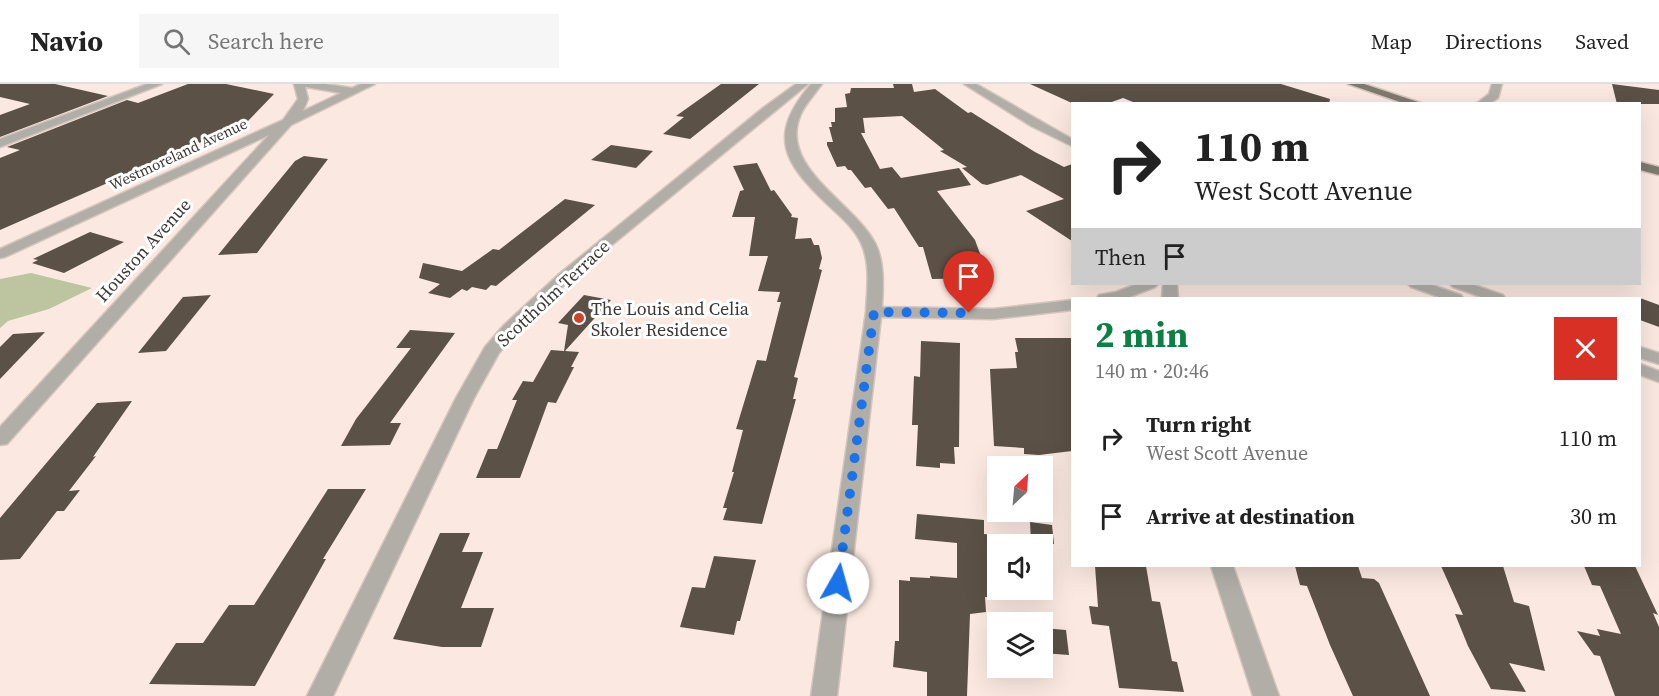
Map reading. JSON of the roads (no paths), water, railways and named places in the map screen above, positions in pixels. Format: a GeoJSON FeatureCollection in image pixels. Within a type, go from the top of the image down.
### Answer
{"type":"FeatureCollection","features":[{"type":"Feature","properties":{"kind":"main road"},"geometry":{"type":"LineString","coordinates":[[1353,84],[1412,102]]}},
{"type":"Feature","properties":{"kind":"main road"},"geometry":{"type":"LineString","coordinates":[[1641,166],[1659,171]]}},
{"type":"Feature","properties":{"kind":"street"},"geometry":{"type":"LineString","coordinates":[[0,142],[157,84]]}},
{"type":"Feature","properties":{"kind":"street","name":"Houston Avenue"},"geometry":{"type":"LineString","coordinates":[[0,439],[286,122],[303,99],[299,84]]}},
{"type":"Feature","properties":{"kind":"street"},"geometry":{"type":"LineString","coordinates":[[306,84],[354,92]]}},
{"type":"Feature","properties":{"kind":"street","name":"Westmoreland Avenue"},"geometry":{"type":"LineString","coordinates":[[0,254],[370,84]]}},
{"type":"Feature","properties":{"kind":"street","name":"Scottholm Terrace"},"geometry":{"type":"LineString","coordinates":[[320,696],[465,398],[491,351],[510,329],[563,278],[767,110],[803,84]]}},
{"type":"Feature","properties":{"kind":"street"},"geometry":{"type":"LineString","coordinates":[[816,84],[793,119],[792,141],[795,158],[814,185],[857,225],[869,245],[875,282],[874,312],[824,696]]}},
{"type":"Feature","properties":{"kind":"street"},"geometry":{"type":"LineString","coordinates":[[969,84],[1035,124],[1071,142]]}},
{"type":"Feature","properties":{"kind":"street"},"geometry":{"type":"LineString","coordinates":[[991,84],[1071,129]]}},
{"type":"Feature","properties":{"kind":"street"},"geometry":{"type":"LineString","coordinates":[[1484,102],[1494,96],[1497,84]]}},
{"type":"Feature","properties":{"kind":"street"},"geometry":{"type":"LineString","coordinates":[[1112,297],[1147,285]]}},
{"type":"Feature","properties":{"kind":"street"},"geometry":{"type":"LineString","coordinates":[[1419,285],[1452,297]]}},
{"type":"Feature","properties":{"kind":"street"},"geometry":{"type":"LineString","coordinates":[[1461,285],[1494,297]]}},
{"type":"Feature","properties":{"kind":"street"},"geometry":{"type":"LineString","coordinates":[[874,312],[993,314],[1071,304]]}},
{"type":"Feature","properties":{"kind":"street"},"geometry":{"type":"LineString","coordinates":[[1641,352],[1659,359]]}},
{"type":"Feature","properties":{"kind":"street"},"geometry":{"type":"LineString","coordinates":[[1641,369],[1659,377]]}},
{"type":"Feature","properties":{"kind":"street"},"geometry":{"type":"LineString","coordinates":[[1222,567],[1266,696]]}},
{"type":"Feature","properties":{"kind":"place","name":"The Louis and Celia Skoler Residence"},"geometry":{"type":"Point","coordinates":[579,318]}}]}
